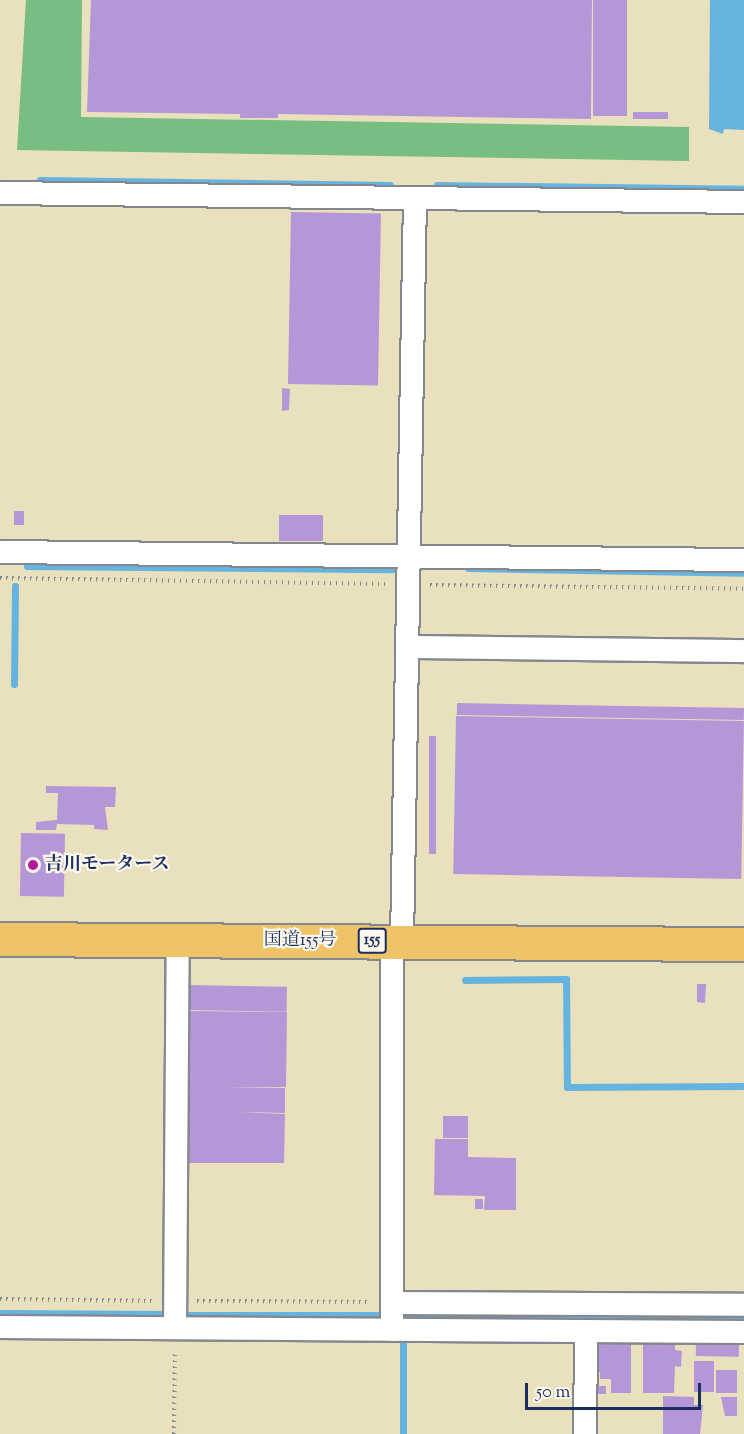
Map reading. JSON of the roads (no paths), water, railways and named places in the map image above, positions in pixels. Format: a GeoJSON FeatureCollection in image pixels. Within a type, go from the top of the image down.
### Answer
{"type":"FeatureCollection","features":[{"type":"Feature","properties":{"kind":"highway","name":"国道155号"},"geometry":{"type":"LineString","coordinates":[[0,939],[744,944]]}},
{"type":"Feature","properties":{"kind":"street"},"geometry":{"type":"LineString","coordinates":[[0,193],[744,202]]}},
{"type":"Feature","properties":{"kind":"street"},"geometry":{"type":"LineString","coordinates":[[392,1330],[397,942],[409,584],[415,198]]}},
{"type":"Feature","properties":{"kind":"street"},"geometry":{"type":"LineString","coordinates":[[0,552],[744,560]]}},
{"type":"Feature","properties":{"kind":"street"},"geometry":{"type":"LineString","coordinates":[[407,647],[744,651]]}},
{"type":"Feature","properties":{"kind":"street"},"geometry":{"type":"LineString","coordinates":[[175,1328],[178,940]]}},
{"type":"Feature","properties":{"kind":"street"},"geometry":{"type":"LineString","coordinates":[[392,1303],[744,1305]]}},
{"type":"Feature","properties":{"kind":"street"},"geometry":{"type":"LineString","coordinates":[[0,1327],[744,1332]]}},
{"type":"Feature","properties":{"kind":"street"},"geometry":{"type":"LineString","coordinates":[[585,1434],[586,1331]]}},
{"type":"Feature","properties":{"kind":"water"},"geometry":{"type":"Polygon","coordinates":[[[710,0],[744,0],[744,130],[724,129],[723,134],[709,129],[710,0]]]}},
{"type":"Feature","properties":{"kind":"waterway"},"geometry":{"type":"LineString","coordinates":[[40,180],[390,185]]}},
{"type":"Feature","properties":{"kind":"waterway"},"geometry":{"type":"LineString","coordinates":[[437,185],[744,189]]}},
{"type":"Feature","properties":{"kind":"waterway"},"geometry":{"type":"LineString","coordinates":[[27,566],[392,569]]}},
{"type":"Feature","properties":{"kind":"waterway"},"geometry":{"type":"LineString","coordinates":[[468,568],[744,573]]}},
{"type":"Feature","properties":{"kind":"waterway"},"geometry":{"type":"LineString","coordinates":[[14,684],[15,586]]}},
{"type":"Feature","properties":{"kind":"waterway"},"geometry":{"type":"LineString","coordinates":[[465,980],[566,979],[567,1087],[744,1086]]}},
{"type":"Feature","properties":{"kind":"waterway"},"geometry":{"type":"LineString","coordinates":[[0,1313],[168,1314]]}},
{"type":"Feature","properties":{"kind":"waterway"},"geometry":{"type":"LineString","coordinates":[[185,1315],[379,1315]]}},
{"type":"Feature","properties":{"kind":"waterway"},"geometry":{"type":"LineString","coordinates":[[401,1315],[744,1317]]}},
{"type":"Feature","properties":{"kind":"waterway"},"geometry":{"type":"LineString","coordinates":[[403,1337],[403,1434]]}},
{"type":"Feature","properties":{"kind":"place","name":"吉川モータース"},"geometry":{"type":"Point","coordinates":[33,865]}}]}
